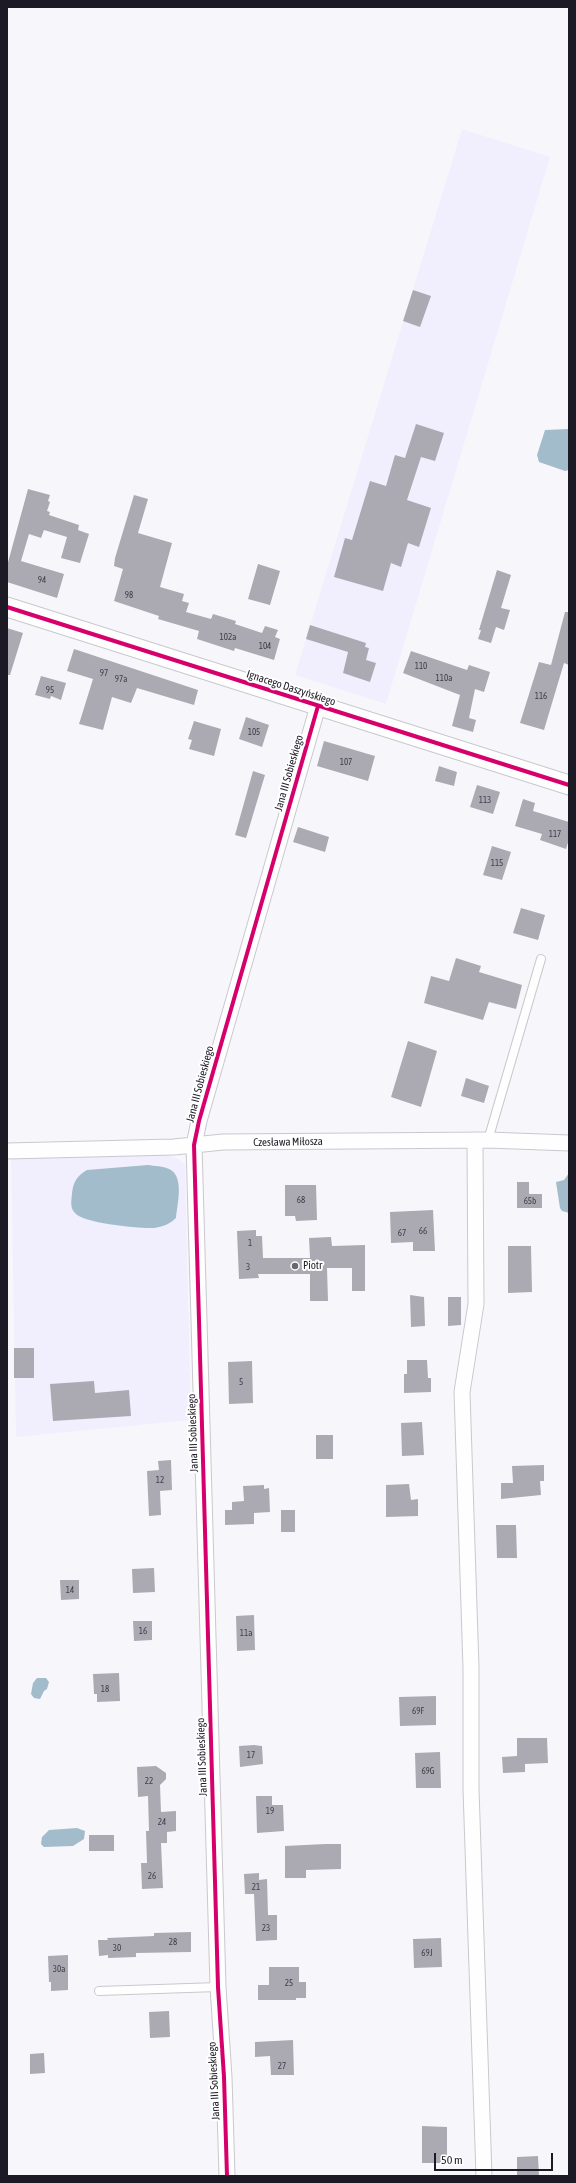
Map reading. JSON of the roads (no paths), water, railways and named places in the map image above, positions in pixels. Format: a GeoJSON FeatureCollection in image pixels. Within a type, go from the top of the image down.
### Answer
{"type":"FeatureCollection","features":[{"type":"Feature","properties":{"kind":"street","name":"Ignacego Daszyńskiego"},"geometry":{"type":"LineString","coordinates":[[7,607],[569,786]]}},
{"type":"Feature","properties":{"kind":"street","name":"Jana III Sobieskiego"},"geometry":{"type":"LineString","coordinates":[[227,2176],[224,2077],[218,1987],[194,1145],[199,1121],[318,706]]}},
{"type":"Feature","properties":{"kind":"street","name":"Czesława Miłosza"},"geometry":{"type":"LineString","coordinates":[[7,1151],[194,1145],[223,1142],[481,1140],[569,1143]]}},
{"type":"Feature","properties":{"kind":"street"},"geometry":{"type":"LineString","coordinates":[[481,1140],[476,1304],[462,1392],[471,1668],[471,1789],[484,2176]]}},
{"type":"Feature","properties":{"kind":"lane"},"geometry":{"type":"LineString","coordinates":[[481,1140],[541,959]]}},
{"type":"Feature","properties":{"kind":"lane"},"geometry":{"type":"LineString","coordinates":[[99,1991],[218,1987]]}},
{"type":"Feature","properties":{"kind":"water"},"geometry":{"type":"Polygon","coordinates":[[[569,429],[569,470],[565,471],[539,462],[537,455],[545,430],[569,429]]]}},
{"type":"Feature","properties":{"kind":"water"},"geometry":{"type":"Polygon","coordinates":[[[148,1165],[169,1169],[177,1178],[179,1191],[176,1218],[169,1224],[154,1228],[137,1228],[113,1225],[81,1217],[73,1210],[71,1203],[73,1186],[78,1177],[87,1170],[148,1165]]]}},
{"type":"Feature","properties":{"kind":"water"},"geometry":{"type":"Polygon","coordinates":[[[569,1173],[569,1213],[562,1211],[560,1208],[556,1182],[564,1180],[569,1173]]]}},
{"type":"Feature","properties":{"kind":"water"},"geometry":{"type":"Polygon","coordinates":[[[37,1678],[46,1678],[49,1682],[47,1689],[44,1691],[40,1699],[34,1698],[31,1694],[33,1683],[37,1678]]]}},
{"type":"Feature","properties":{"kind":"water"},"geometry":{"type":"Polygon","coordinates":[[[77,1828],[85,1831],[84,1839],[73,1846],[44,1847],[41,1844],[42,1837],[49,1830],[77,1828]]]}},
{"type":"Feature","properties":{"kind":"place","name":"Piotr"},"geometry":{"type":"Point","coordinates":[295,1266]}}]}
